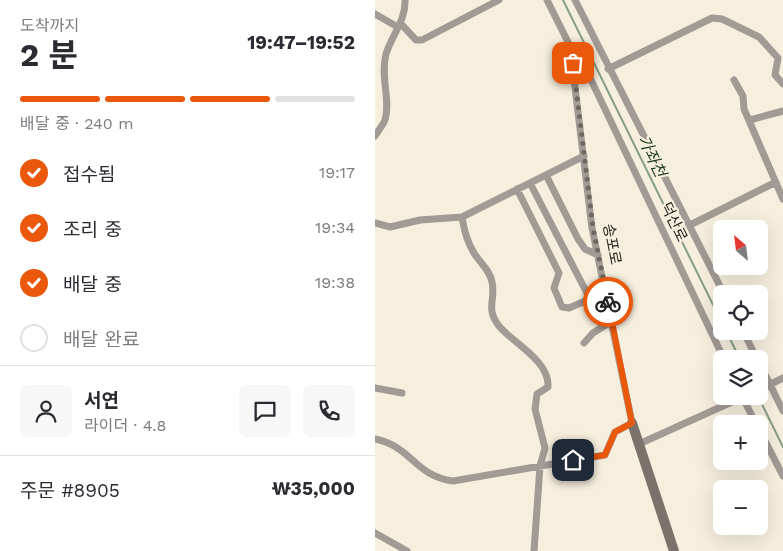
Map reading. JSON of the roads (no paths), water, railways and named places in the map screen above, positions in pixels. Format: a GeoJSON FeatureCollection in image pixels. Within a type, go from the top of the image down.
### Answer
{"type":"FeatureCollection","features":[{"type":"Feature","properties":{"kind":"street"},"geometry":{"type":"LineString","coordinates":[[375,136],[385,120],[386,106],[383,70],[387,53],[405,10],[405,0]]}},
{"type":"Feature","properties":{"kind":"street"},"geometry":{"type":"LineString","coordinates":[[375,14],[408,29],[416,40],[421,40],[499,0]]}},
{"type":"Feature","properties":{"kind":"street","name":"송포로"},"geometry":{"type":"LineString","coordinates":[[547,0],[570,46],[598,255],[632,423],[674,551]]}},
{"type":"Feature","properties":{"kind":"street","name":"덕산로"},"geometry":{"type":"LineString","coordinates":[[575,0],[608,69],[720,285]]}},
{"type":"Feature","properties":{"kind":"street"},"geometry":{"type":"LineString","coordinates":[[608,69],[713,18],[722,19],[759,37],[778,58],[775,75],[783,84]]}},
{"type":"Feature","properties":{"kind":"street","name":"덕산로"},"geometry":{"type":"LineString","coordinates":[[570,46],[583,63],[721,350]]}},
{"type":"Feature","properties":{"kind":"street"},"geometry":{"type":"LineString","coordinates":[[734,80],[743,96],[745,109],[783,199]]}},
{"type":"Feature","properties":{"kind":"street"},"geometry":{"type":"LineString","coordinates":[[750,120],[783,111]]}},
{"type":"Feature","properties":{"kind":"street"},"geometry":{"type":"LineString","coordinates":[[375,223],[390,227],[420,220],[462,217],[584,156]]}},
{"type":"Feature","properties":{"kind":"street"},"geometry":{"type":"LineString","coordinates":[[546,175],[578,239],[585,249],[598,255]]}},
{"type":"Feature","properties":{"kind":"street"},"geometry":{"type":"LineString","coordinates":[[690,225],[776,182]]}},
{"type":"Feature","properties":{"kind":"street"},"geometry":{"type":"LineString","coordinates":[[530,183],[589,297]]}},
{"type":"Feature","properties":{"kind":"street"},"geometry":{"type":"LineString","coordinates":[[517,190],[559,273],[554,288],[562,307],[569,308],[589,297],[606,292]]}},
{"type":"Feature","properties":{"kind":"street"},"geometry":{"type":"LineString","coordinates":[[462,217],[464,232],[474,253],[487,269],[492,281],[493,292],[490,305],[492,316],[506,334],[538,362],[548,380],[548,387],[537,394],[535,408],[545,448],[540,466],[534,551]]}},
{"type":"Feature","properties":{"kind":"street"},"geometry":{"type":"LineString","coordinates":[[585,343],[593,333],[612,321]]}},
{"type":"Feature","properties":{"kind":"street"},"geometry":{"type":"LineString","coordinates":[[768,386],[783,378]]}},
{"type":"Feature","properties":{"kind":"street"},"geometry":{"type":"LineString","coordinates":[[375,388],[402,393]]}},
{"type":"Feature","properties":{"kind":"street"},"geometry":{"type":"LineString","coordinates":[[768,391],[783,411]]}},
{"type":"Feature","properties":{"kind":"street"},"geometry":{"type":"LineString","coordinates":[[639,444],[725,405]]}},
{"type":"Feature","properties":{"kind":"street"},"geometry":{"type":"LineString","coordinates":[[375,439],[394,444],[421,469],[439,479],[453,481],[605,455],[615,432],[632,423]]}},
{"type":"Feature","properties":{"kind":"street"},"geometry":{"type":"LineString","coordinates":[[768,446],[783,476]]}},
{"type":"Feature","properties":{"kind":"street"},"geometry":{"type":"LineString","coordinates":[[375,533],[406,551]]}},
{"type":"Feature","properties":{"kind":"waterway","name":"가좌천"},"geometry":{"type":"LineString","coordinates":[[563,0],[713,305]]}},
{"type":"Feature","properties":{"kind":"waterway","name":"가좌천"},"geometry":{"type":"LineString","coordinates":[[730,340],[736,350]]}},
{"type":"Feature","properties":{"kind":"waterway","name":"가좌천"},"geometry":{"type":"LineString","coordinates":[[762,405],[783,447]]}}]}
